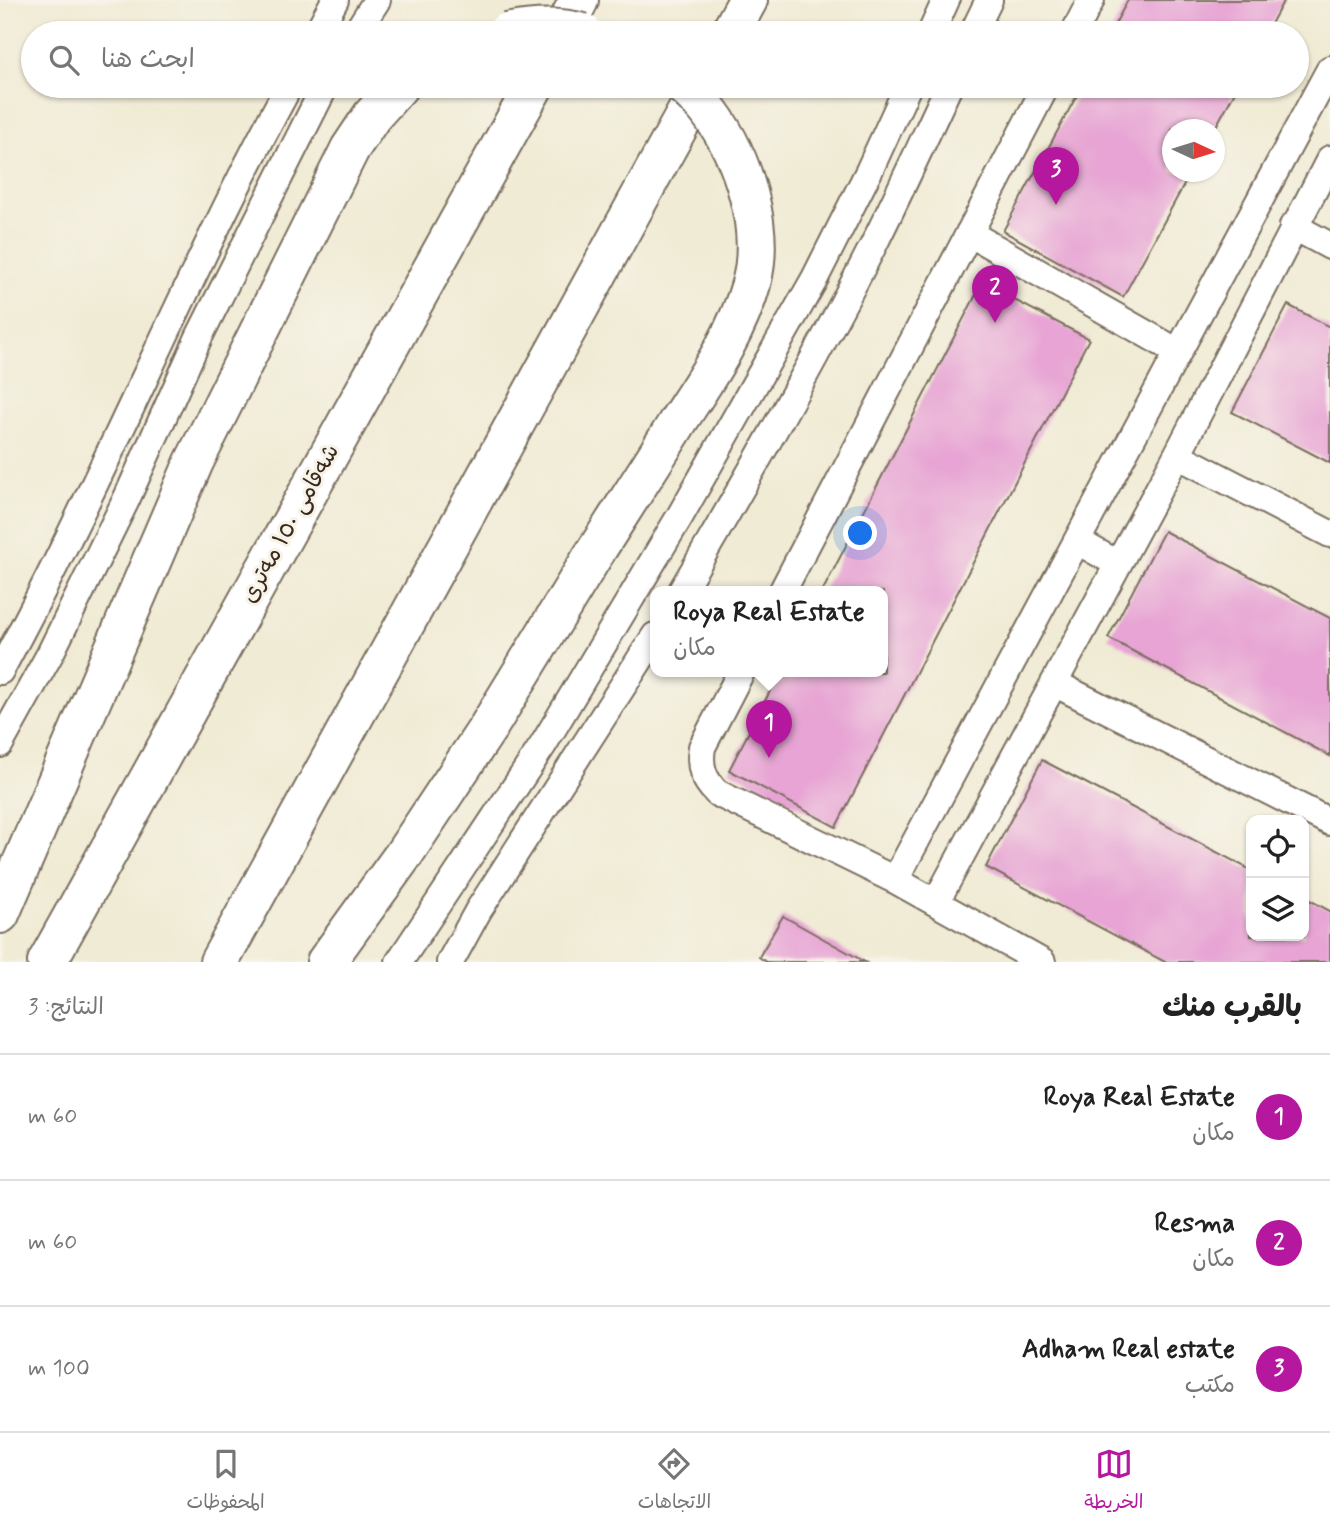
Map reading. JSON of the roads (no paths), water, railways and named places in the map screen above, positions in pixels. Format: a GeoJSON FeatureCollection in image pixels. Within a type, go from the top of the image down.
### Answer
{"type":"FeatureCollection","features":[{"type":"Feature","properties":{"kind":"highway"},"geometry":{"type":"LineString","coordinates":[[568,21],[579,0]]}},
{"type":"Feature","properties":{"kind":"highway"},"geometry":{"type":"LineString","coordinates":[[737,21],[748,0]]}},
{"type":"Feature","properties":{"kind":"highway"},"geometry":{"type":"LineString","coordinates":[[0,914],[194,462],[350,149],[372,116],[388,98]]}},
{"type":"Feature","properties":{"kind":"highway","name":"شەقامی ١٥٠ مەتری"},"geometry":{"type":"LineString","coordinates":[[47,962],[527,98]]}},
{"type":"Feature","properties":{"kind":"highway"},"geometry":{"type":"LineString","coordinates":[[219,962],[694,98]]}},
{"type":"Feature","properties":{"kind":"highway"},"geometry":{"type":"LineString","coordinates":[[326,962],[404,854],[489,726],[590,559],[718,360],[736,324],[752,282],[756,245],[752,214],[733,152],[710,112],[696,98]]}},
{"type":"Feature","properties":{"kind":"street"},"geometry":{"type":"LineString","coordinates":[[324,21],[335,0]]}},
{"type":"Feature","properties":{"kind":"street"},"geometry":{"type":"LineString","coordinates":[[364,21],[377,0]]}},
{"type":"Feature","properties":{"kind":"street"},"geometry":{"type":"LineString","coordinates":[[936,21],[946,0]]}},
{"type":"Feature","properties":{"kind":"street"},"geometry":{"type":"LineString","coordinates":[[979,21],[989,0]]}},
{"type":"Feature","properties":{"kind":"street"},"geometry":{"type":"LineString","coordinates":[[1080,21],[1091,0]]}},
{"type":"Feature","properties":{"kind":"street"},"geometry":{"type":"LineString","coordinates":[[895,880],[1330,69]]}},
{"type":"Feature","properties":{"kind":"street"},"geometry":{"type":"LineString","coordinates":[[0,671],[10,629],[60,559],[193,272],[283,98]]}},
{"type":"Feature","properties":{"kind":"street"},"geometry":{"type":"LineString","coordinates":[[0,744],[50,654],[126,500],[199,337],[319,98]]}},
{"type":"Feature","properties":{"kind":"street"},"geometry":{"type":"LineString","coordinates":[[399,962],[543,745],[680,516],[814,280],[902,98]]}},
{"type":"Feature","properties":{"kind":"street"},"geometry":{"type":"LineString","coordinates":[[684,586],[786,410],[875,243],[942,98]]}},
{"type":"Feature","properties":{"kind":"street"},"geometry":{"type":"LineString","coordinates":[[785,586],[1040,98]]}},
{"type":"Feature","properties":{"kind":"street"},"geometry":{"type":"LineString","coordinates":[[936,902],[1177,455],[1293,226],[1330,159]]}},
{"type":"Feature","properties":{"kind":"street"},"geometry":{"type":"LineString","coordinates":[[1293,226],[1330,246]]}},
{"type":"Feature","properties":{"kind":"street"},"geometry":{"type":"LineString","coordinates":[[969,233],[1178,352]]}},
{"type":"Feature","properties":{"kind":"street"},"geometry":{"type":"LineString","coordinates":[[1177,455],[1330,534]]}},
{"type":"Feature","properties":{"kind":"street"},"geometry":{"type":"LineString","coordinates":[[1077,541],[1118,564]]}},
{"type":"Feature","properties":{"kind":"street"},"geometry":{"type":"LineString","coordinates":[[450,962],[478,911],[650,644]]}},
{"type":"Feature","properties":{"kind":"street"},"geometry":{"type":"LineString","coordinates":[[738,677],[702,747],[700,759],[707,784],[728,799],[895,880],[1042,962]]}},
{"type":"Feature","properties":{"kind":"street"},"geometry":{"type":"LineString","coordinates":[[1054,683],[1330,822]]}},
{"type":"Feature","properties":{"kind":"place","name":"Adham Real estate"},"geometry":{"type":"Point","coordinates":[1056,205]}},
{"type":"Feature","properties":{"kind":"place","name":"Resma"},"geometry":{"type":"Point","coordinates":[995,323]}},
{"type":"Feature","properties":{"kind":"place","name":"Roya Real Estate"},"geometry":{"type":"Point","coordinates":[769,758]}}]}
